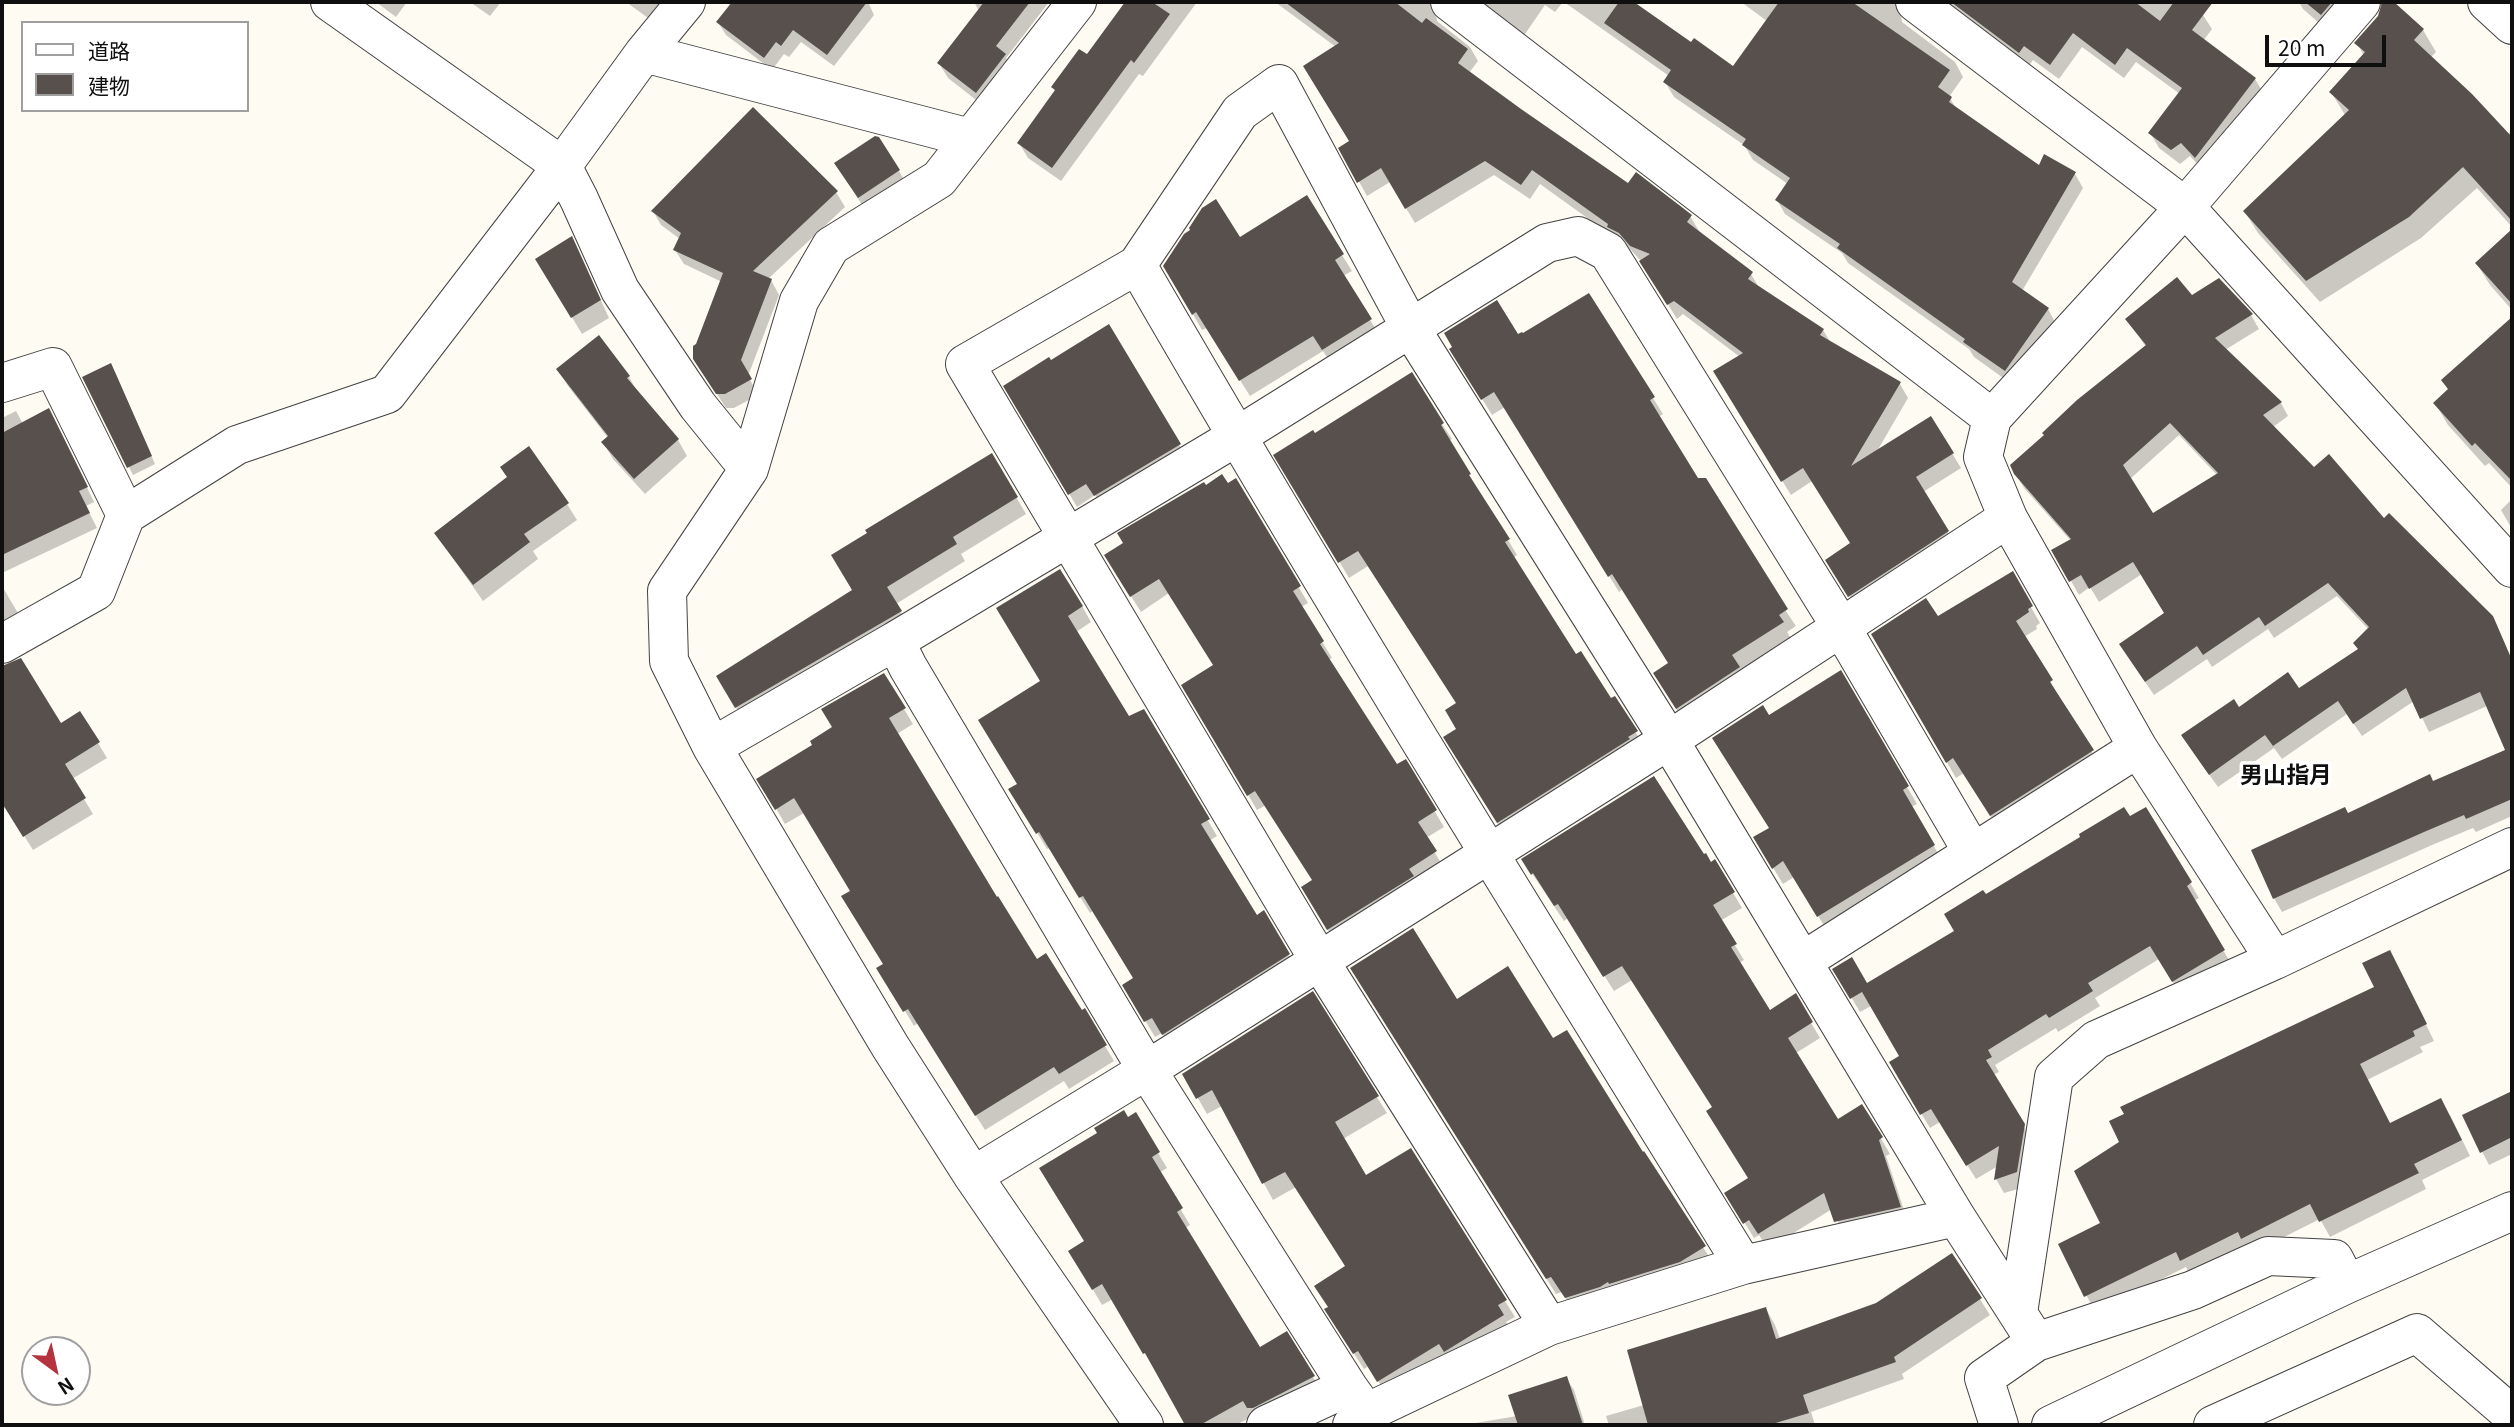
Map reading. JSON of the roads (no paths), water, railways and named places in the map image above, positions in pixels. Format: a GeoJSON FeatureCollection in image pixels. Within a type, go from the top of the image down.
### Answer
{"type":"FeatureCollection","features":[{"type":"Feature","properties":{"kind":"street"},"geometry":{"type":"LineString","coordinates":[[330,2],[562,166],[621,290],[698,405],[749,469]]}},
{"type":"Feature","properties":{"kind":"street"},"geometry":{"type":"LineString","coordinates":[[2,644],[96,591],[126,514],[237,445],[387,394],[685,2]]}},
{"type":"Feature","properties":{"kind":"street"},"geometry":{"type":"LineString","coordinates":[[1077,2],[939,178],[831,246],[799,300],[749,469],[667,591],[669,661],[712,747],[890,1046],[973,1176],[1144,1425]]}},
{"type":"Feature","properties":{"kind":"street"},"geometry":{"type":"LineString","coordinates":[[1450,2],[1993,418]]}},
{"type":"Feature","properties":{"kind":"street"},"geometry":{"type":"LineString","coordinates":[[1915,2],[2185,207],[2512,568]]}},
{"type":"Feature","properties":{"kind":"street"},"geometry":{"type":"LineString","coordinates":[[2275,960],[2138,748],[2008,519],[1983,457],[1993,418],[2185,207],[2361,2]]}},
{"type":"Feature","properties":{"kind":"street"},"geometry":{"type":"LineString","coordinates":[[644,53],[970,138]]}},
{"type":"Feature","properties":{"kind":"street"},"geometry":{"type":"LineString","coordinates":[[1549,1326],[1319,960],[965,364],[1137,265],[1240,112],[1279,84],[1411,329],[1669,740],[1956,1217],[2027,1328]]}},
{"type":"Feature","properties":{"kind":"street"},"geometry":{"type":"LineString","coordinates":[[712,747],[1068,539],[1547,243],[1578,236],[1608,251],[1841,627],[1973,853]]}},
{"type":"Feature","properties":{"kind":"street"},"geometry":{"type":"LineString","coordinates":[[1137,265],[1236,436],[1743,1265]]}},
{"type":"Feature","properties":{"kind":"street"},"geometry":{"type":"LineString","coordinates":[[2,383],[53,367],[126,514]]}},
{"type":"Feature","properties":{"kind":"street"},"geometry":{"type":"LineString","coordinates":[[973,1176],[1147,1070],[1669,740],[2008,519]]}},
{"type":"Feature","properties":{"kind":"street"},"geometry":{"type":"LineString","coordinates":[[895,641],[1147,1070],[1355,1408]]}},
{"type":"Feature","properties":{"kind":"street"},"geometry":{"type":"LineString","coordinates":[[1803,961],[2138,748]]}},
{"type":"Feature","properties":{"kind":"street"},"geometry":{"type":"LineString","coordinates":[[1994,1415],[1984,1378],[2027,1328],[2054,1077],[2096,1040],[2275,960],[2512,847]]}},
{"type":"Feature","properties":{"kind":"street"},"geometry":{"type":"LineString","coordinates":[[2051,1425],[2347,1284],[2512,1210]]}},
{"type":"Feature","properties":{"kind":"street"},"geometry":{"type":"LineString","coordinates":[[1266,1425],[1355,1408],[1549,1326],[1743,1265],[1956,1217]]}},
{"type":"Feature","properties":{"kind":"street"},"geometry":{"type":"LineString","coordinates":[[2027,1328],[2193,1290],[2268,1256],[2334,1259],[2347,1284]]}},
{"type":"Feature","properties":{"kind":"street"},"geometry":{"type":"LineString","coordinates":[[2213,1425],[2417,1333],[2512,1415]]}},
{"type":"Feature","properties":{"kind":"district","name":"男山指月"},"geometry":{"type":"Point","coordinates":[2286,774]}}]}
